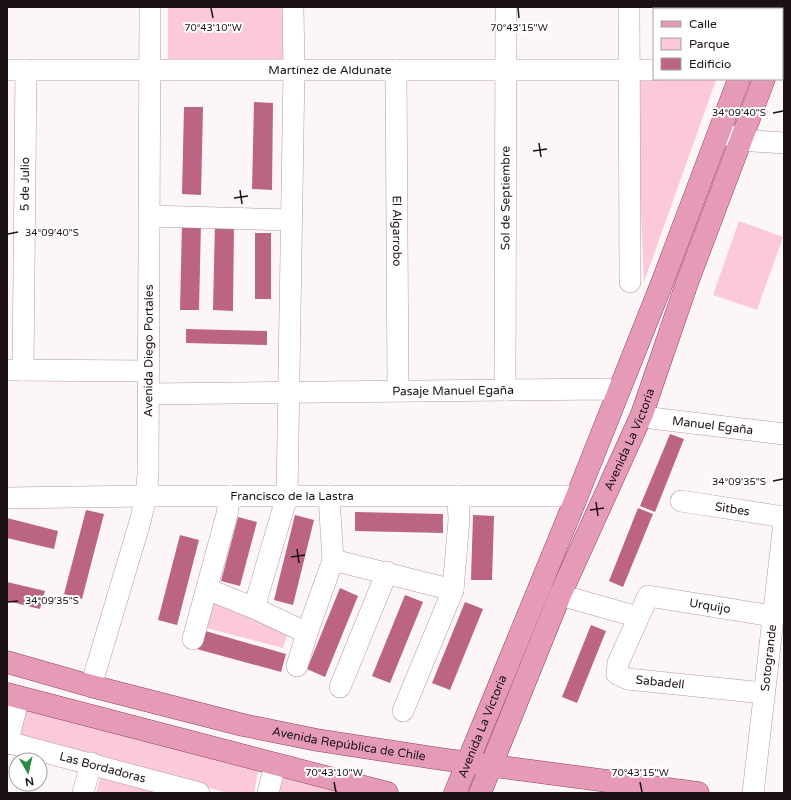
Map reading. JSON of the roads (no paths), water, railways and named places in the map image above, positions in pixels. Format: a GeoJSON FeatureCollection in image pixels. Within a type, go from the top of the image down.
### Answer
{"type":"FeatureCollection","features":[{"type":"Feature","properties":{"kind":"main road","name":"Avenida La Victoria"},"geometry":{"type":"LineString","coordinates":[[455,793],[618,394],[739,80]]}},
{"type":"Feature","properties":{"kind":"main road","name":"Avenida La Victoria"},"geometry":{"type":"LineString","coordinates":[[480,793],[560,595],[642,414],[687,283],[764,80]]}},
{"type":"Feature","properties":{"kind":"main road","name":"Avenida República de Chile"},"geometry":{"type":"LineString","coordinates":[[7,662],[92,686],[250,727],[350,745],[698,793]]}},
{"type":"Feature","properties":{"kind":"main road"},"geometry":{"type":"LineString","coordinates":[[13,695],[275,765],[365,791],[387,793]]}},
{"type":"Feature","properties":{"kind":"street","name":"Avenida Diego Portales"},"geometry":{"type":"LineString","coordinates":[[92,686],[140,522],[146,496],[150,7]]}},
{"type":"Feature","properties":{"kind":"street"},"geometry":{"type":"LineString","coordinates":[[254,608],[287,496],[287,392],[294,70],[293,7]]}},
{"type":"Feature","properties":{"kind":"street","name":"Sol de Septiembre"},"geometry":{"type":"LineString","coordinates":[[504,390],[506,7]]}},
{"type":"Feature","properties":{"kind":"street"},"geometry":{"type":"LineString","coordinates":[[629,7],[628,70],[630,282]]}},
{"type":"Feature","properties":{"kind":"street","name":"Martínez de Aldunate"},"geometry":{"type":"LineString","coordinates":[[16,70],[653,70]]}},
{"type":"Feature","properties":{"kind":"street","name":"5 de Julio"},"geometry":{"type":"LineString","coordinates":[[15,370],[16,70]]}},
{"type":"Feature","properties":{"kind":"street","name":"El Algarrobo"},"geometry":{"type":"LineString","coordinates":[[396,70],[398,391]]}},
{"type":"Feature","properties":{"kind":"street"},"geometry":{"type":"LineString","coordinates":[[719,132],[740,140],[784,143]]}},
{"type":"Feature","properties":{"kind":"street"},"geometry":{"type":"LineString","coordinates":[[149,216],[291,220]]}},
{"type":"Feature","properties":{"kind":"street"},"geometry":{"type":"LineString","coordinates":[[15,370],[148,371]]}},
{"type":"Feature","properties":{"kind":"street","name":"Pasaje Manuel Egaña"},"geometry":{"type":"LineString","coordinates":[[148,394],[607,389],[618,394]]}},
{"type":"Feature","properties":{"kind":"street","name":"Manuel Egaña"},"geometry":{"type":"LineString","coordinates":[[642,414],[650,418],[784,434]]}},
{"type":"Feature","properties":{"kind":"street","name":"Francisco de la Lastra"},"geometry":{"type":"LineString","coordinates":[[7,498],[146,496],[577,496]]}},
{"type":"Feature","properties":{"kind":"street"},"geometry":{"type":"LineString","coordinates":[[193,639],[227,514],[230,496]]}},
{"type":"Feature","properties":{"kind":"street"},"geometry":{"type":"LineString","coordinates":[[297,666],[333,560],[329,496]]}},
{"type":"Feature","properties":{"kind":"street"},"geometry":{"type":"LineString","coordinates":[[403,711],[453,590],[458,520],[458,496]]}},
{"type":"Feature","properties":{"kind":"street","name":"Sitbes"},"geometry":{"type":"LineString","coordinates":[[681,501],[784,517]]}},
{"type":"Feature","properties":{"kind":"street","name":"Sotogrande"},"geometry":{"type":"LineString","coordinates":[[753,793],[773,616],[782,558],[784,523]]}},
{"type":"Feature","properties":{"kind":"street"},"geometry":{"type":"LineString","coordinates":[[333,560],[387,572],[453,590]]}},
{"type":"Feature","properties":{"kind":"street"},"geometry":{"type":"LineString","coordinates":[[340,687],[387,572]]}},
{"type":"Feature","properties":{"kind":"street"},"geometry":{"type":"LineString","coordinates":[[207,589],[254,608],[307,633]]}},
{"type":"Feature","properties":{"kind":"street"},"geometry":{"type":"LineString","coordinates":[[560,595],[638,617]]}},
{"type":"Feature","properties":{"kind":"street","name":"Urquijo"},"geometry":{"type":"LineString","coordinates":[[648,596],[773,616]]}},
{"type":"Feature","properties":{"kind":"street","name":"Sabadell"},"geometry":{"type":"LineString","coordinates":[[648,596],[618,663],[617,674],[628,679],[764,692]]}},
{"type":"Feature","properties":{"kind":"street"},"geometry":{"type":"LineString","coordinates":[[7,742],[13,695]]}},
{"type":"Feature","properties":{"kind":"street","name":"Las Bordadoras"},"geometry":{"type":"LineString","coordinates":[[7,742],[91,763],[175,790],[199,793]]}},
{"type":"Feature","properties":{"kind":"street"},"geometry":{"type":"LineString","coordinates":[[83,793],[91,763]]}},
{"type":"Feature","properties":{"kind":"street"},"geometry":{"type":"LineString","coordinates":[[268,793],[275,765]]}}]}
